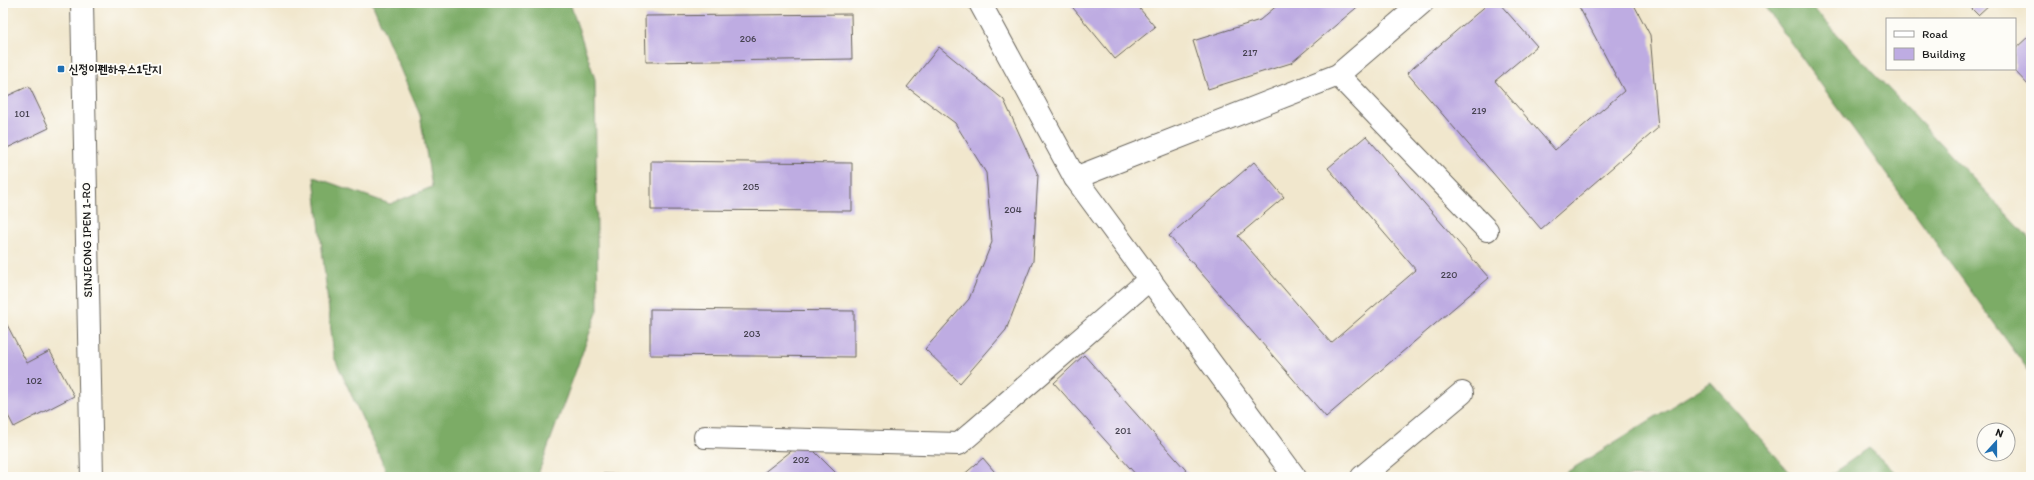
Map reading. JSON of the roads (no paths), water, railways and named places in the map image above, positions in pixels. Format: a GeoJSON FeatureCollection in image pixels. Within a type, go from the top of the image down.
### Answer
{"type":"FeatureCollection","features":[{"type":"Feature","properties":{"kind":"street","name":"SINJEONG IPEN 1-RO"},"geometry":{"type":"LineString","coordinates":[[82,3],[92,477]]}},
{"type":"Feature","properties":{"kind":"street"},"geometry":{"type":"LineString","coordinates":[[980,3],[1075,178],[1295,477]]}},
{"type":"Feature","properties":{"kind":"street"},"geometry":{"type":"LineString","coordinates":[[1075,178],[1338,75],[1422,3]]}},
{"type":"Feature","properties":{"kind":"street"},"geometry":{"type":"LineString","coordinates":[[1338,75],[1487,230]]}},
{"type":"Feature","properties":{"kind":"street"},"geometry":{"type":"LineString","coordinates":[[705,437],[959,444],[1150,279]]}},
{"type":"Feature","properties":{"kind":"street"},"geometry":{"type":"LineString","coordinates":[[1362,477],[1462,393]]}},
{"type":"Feature","properties":{"kind":"place","name":"신정이펜하우스1단지"},"geometry":{"type":"Point","coordinates":[61,69]}}]}
